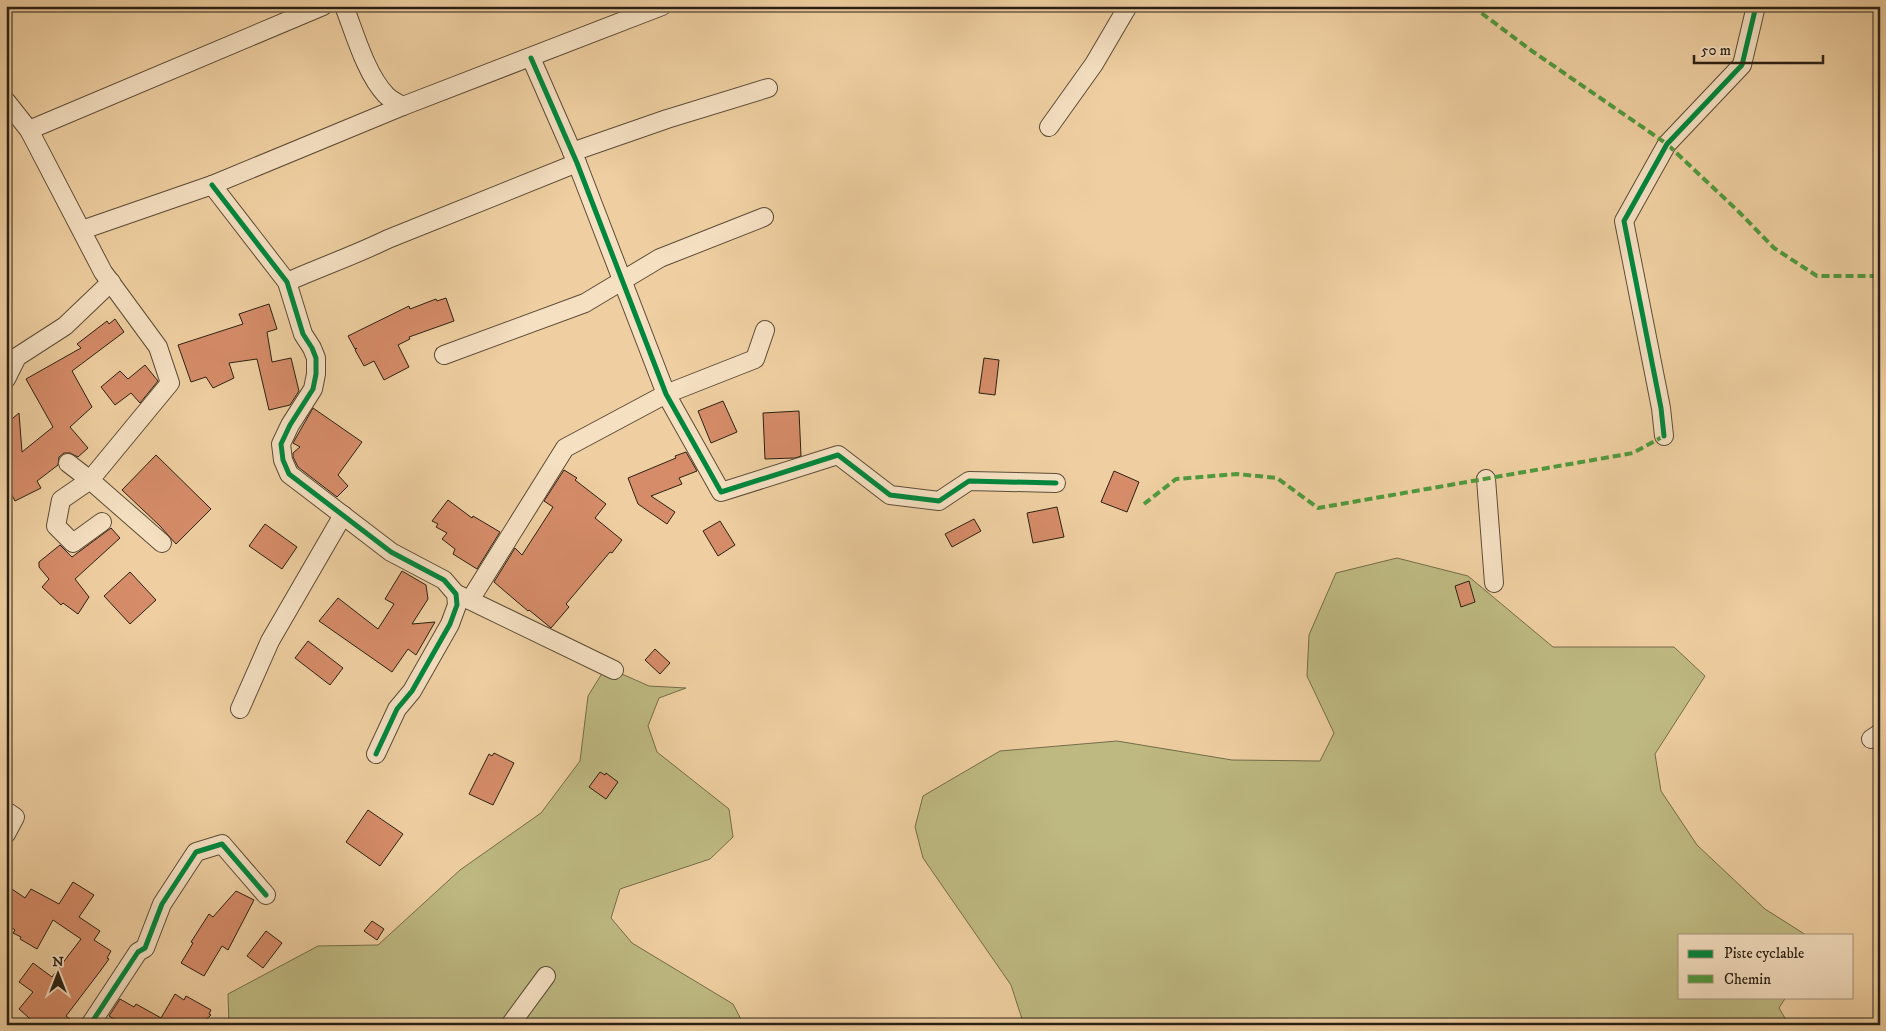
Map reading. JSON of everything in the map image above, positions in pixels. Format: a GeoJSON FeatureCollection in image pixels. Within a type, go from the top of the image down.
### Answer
{"type":"FeatureCollection","features":[{"type":"Feature","properties":{"kind":"street"},"geometry":{"type":"LineString","coordinates":[[29,130],[323,6]]}},
{"type":"Feature","properties":{"kind":"street"},"geometry":{"type":"LineString","coordinates":[[344,6],[365,58],[379,86],[388,97],[402,106]]}},
{"type":"Feature","properties":{"kind":"street"},"geometry":{"type":"LineString","coordinates":[[82,230],[212,185],[402,106],[531,58],[662,6]]}},
{"type":"Feature","properties":{"kind":"street"},"geometry":{"type":"LineString","coordinates":[[1049,127],[1094,64],[1128,6]]}},
{"type":"Feature","properties":{"kind":"street"},"geometry":{"type":"LineString","coordinates":[[1664,436],[1661,408],[1624,221],[1667,144],[1742,65],[1756,6]]}},
{"type":"Feature","properties":{"kind":"street"},"geometry":{"type":"LineString","coordinates":[[531,58],[574,158],[666,394],[721,492],[838,455],[890,495],[939,501],[969,481],[1056,483]]}},
{"type":"Feature","properties":{"kind":"street"},"geometry":{"type":"LineString","coordinates":[[287,282],[327,264],[358,254],[388,239],[667,119],[768,88]]}},
{"type":"Feature","properties":{"kind":"street"},"geometry":{"type":"LineString","coordinates":[[6,101],[29,130],[103,272],[158,347],[170,383],[90,480],[61,500],[56,526],[73,543],[102,522]]}},
{"type":"Feature","properties":{"kind":"street"},"geometry":{"type":"LineString","coordinates":[[212,185],[287,282],[303,334],[316,358],[316,374],[313,389],[290,425],[281,444],[283,460],[289,474],[391,552],[444,580],[463,597],[614,670]]}},
{"type":"Feature","properties":{"kind":"street"},"geometry":{"type":"LineString","coordinates":[[444,355],[584,303],[660,258],[764,216]]}},
{"type":"Feature","properties":{"kind":"street"},"geometry":{"type":"LineString","coordinates":[[6,379],[18,357],[65,326],[111,282]]}},
{"type":"Feature","properties":{"kind":"street"},"geometry":{"type":"LineString","coordinates":[[376,754],[397,709],[412,691],[450,624],[457,605],[565,448],[666,394],[755,359],[764,330]]}},
{"type":"Feature","properties":{"kind":"street"},"geometry":{"type":"LineString","coordinates":[[68,463],[162,544]]}},
{"type":"Feature","properties":{"kind":"street"},"geometry":{"type":"LineString","coordinates":[[1486,478],[1494,583]]}},
{"type":"Feature","properties":{"kind":"street"},"geometry":{"type":"LineString","coordinates":[[240,709],[270,641],[343,515]]}},
{"type":"Feature","properties":{"kind":"street"},"geometry":{"type":"LineString","coordinates":[[6,811],[15,817],[6,834]]}},
{"type":"Feature","properties":{"kind":"street"},"geometry":{"type":"LineString","coordinates":[[90,1025],[138,952],[145,948],[162,904],[196,852],[222,844],[266,895]]}},
{"type":"Feature","properties":{"kind":"street"},"geometry":{"type":"LineString","coordinates":[[510,1025],[546,976]]}},
{"type":"Feature","properties":{"kind":"shaded area"},"geometry":{"type":"Polygon","coordinates":[[[1397,558],[1468,576],[1553,647],[1674,647],[1705,676],[1655,754],[1661,791],[1697,845],[1765,909],[1804,934],[1678,934],[1678,998],[1785,998],[1779,1008],[1789,1025],[1024,1025],[1011,985],[923,858],[915,827],[923,796],[1000,751],[1117,741],[1232,760],[1320,761],[1334,733],[1307,676],[1309,635],[1336,573],[1397,558]]]}},
{"type":"Feature","properties":{"kind":"shaded area"},"geometry":{"type":"Polygon","coordinates":[[[606,667],[649,686],[686,688],[659,698],[648,726],[657,752],[729,809],[733,837],[710,859],[620,889],[611,918],[632,943],[733,1004],[744,1025],[229,1025],[228,994],[318,946],[378,945],[460,870],[541,813],[580,761],[588,696],[606,667]]]}},
{"type":"Feature","properties":{"kind":"building"},"geometry":{"type":"Polygon","coordinates":[[[446,298],[454,321],[409,337],[410,339],[398,345],[409,367],[384,380],[374,361],[364,366],[355,350],[357,348],[355,349],[348,336],[409,306],[410,309],[436,299],[437,301],[446,298]]]}},
{"type":"Feature","properties":{"kind":"building"},"geometry":{"type":"Polygon","coordinates":[[[269,304],[277,329],[267,332],[272,362],[291,358],[299,391],[290,405],[269,410],[257,359],[229,363],[234,378],[213,388],[206,377],[191,382],[178,345],[243,324],[239,314],[269,304]]]}},
{"type":"Feature","properties":{"kind":"building"},"geometry":{"type":"Polygon","coordinates":[[[115,319],[124,332],[72,371],[92,407],[70,427],[88,448],[78,457],[70,453],[64,453],[59,457],[58,465],[37,481],[41,488],[15,501],[6,484],[6,424],[19,413],[22,452],[53,427],[26,379],[81,348],[77,344],[107,321],[109,324],[115,319]]]}},
{"type":"Feature","properties":{"kind":"building"},"geometry":{"type":"Polygon","coordinates":[[[984,358],[999,360],[995,395],[979,393],[984,358]]]}},
{"type":"Feature","properties":{"kind":"building"},"geometry":{"type":"Polygon","coordinates":[[[145,365],[158,381],[140,403],[131,393],[115,405],[101,387],[120,371],[128,379],[145,365]]]}},
{"type":"Feature","properties":{"kind":"building"},"geometry":{"type":"Polygon","coordinates":[[[723,401],[737,432],[711,443],[698,411],[723,401]]]}},
{"type":"Feature","properties":{"kind":"building"},"geometry":{"type":"Polygon","coordinates":[[[313,408],[362,442],[338,475],[348,486],[337,497],[298,467],[293,457],[293,453],[300,447],[293,443],[313,408]]]}},
{"type":"Feature","properties":{"kind":"building"},"geometry":{"type":"Polygon","coordinates":[[[799,411],[801,456],[765,459],[763,413],[799,411]]]}},
{"type":"Feature","properties":{"kind":"building"},"geometry":{"type":"Polygon","coordinates":[[[686,452],[697,471],[679,478],[682,484],[651,496],[675,512],[667,524],[638,504],[628,478],[686,452]]]}},
{"type":"Feature","properties":{"kind":"building"},"geometry":{"type":"Polygon","coordinates":[[[156,455],[211,509],[176,544],[122,490],[156,455]]]}},
{"type":"Feature","properties":{"kind":"building"},"geometry":{"type":"Polygon","coordinates":[[[564,470],[577,478],[575,480],[606,504],[595,518],[622,540],[566,604],[569,607],[551,628],[494,582],[515,548],[522,555],[553,507],[544,501],[564,470]]]}},
{"type":"Feature","properties":{"kind":"building"},"geometry":{"type":"Polygon","coordinates":[[[1114,471],[1139,482],[1127,512],[1101,502],[1114,471]]]}},
{"type":"Feature","properties":{"kind":"building"},"geometry":{"type":"Polygon","coordinates":[[[448,500],[472,518],[473,516],[500,532],[477,569],[453,554],[455,549],[442,539],[447,533],[436,527],[438,524],[432,521],[448,500]]]}},
{"type":"Feature","properties":{"kind":"building"},"geometry":{"type":"Polygon","coordinates":[[[1057,507],[1064,537],[1033,543],[1027,513],[1057,507]]]}},
{"type":"Feature","properties":{"kind":"building"},"geometry":{"type":"Polygon","coordinates":[[[974,519],[981,531],[952,547],[945,534],[974,519]]]}},
{"type":"Feature","properties":{"kind":"building"},"geometry":{"type":"Polygon","coordinates":[[[720,521],[735,545],[718,556],[703,531],[720,521]]]}},
{"type":"Feature","properties":{"kind":"building"},"geometry":{"type":"Polygon","coordinates":[[[265,524],[297,547],[282,569],[249,546],[265,524]]]}},
{"type":"Feature","properties":{"kind":"building"},"geometry":{"type":"Polygon","coordinates":[[[111,528],[120,538],[75,579],[89,597],[78,614],[63,603],[61,605],[42,587],[49,579],[39,567],[39,562],[60,545],[72,557],[111,528]]]}},
{"type":"Feature","properties":{"kind":"building"},"geometry":{"type":"Polygon","coordinates":[[[402,571],[426,585],[428,599],[412,624],[435,622],[416,655],[408,649],[392,672],[319,621],[338,598],[378,629],[394,604],[385,599],[402,571]]]}},
{"type":"Feature","properties":{"kind":"building"},"geometry":{"type":"Polygon","coordinates":[[[130,572],[156,600],[130,624],[104,596],[130,572]]]}},
{"type":"Feature","properties":{"kind":"building"},"geometry":{"type":"Polygon","coordinates":[[[1469,581],[1475,602],[1461,607],[1455,586],[1469,581]]]}},
{"type":"Feature","properties":{"kind":"building"},"geometry":{"type":"Polygon","coordinates":[[[308,641],[343,668],[330,685],[295,658],[308,641]]]}},
{"type":"Feature","properties":{"kind":"building"},"geometry":{"type":"Polygon","coordinates":[[[655,649],[670,663],[660,674],[645,660],[655,649]]]}},
{"type":"Feature","properties":{"kind":"building"},"geometry":{"type":"Polygon","coordinates":[[[494,753],[514,763],[493,805],[469,794],[489,754],[492,756],[494,753]]]}},
{"type":"Feature","properties":{"kind":"building"},"geometry":{"type":"Polygon","coordinates":[[[600,772],[605,775],[606,773],[618,782],[606,799],[589,787],[600,772]]]}},
{"type":"Feature","properties":{"kind":"building"},"geometry":{"type":"Polygon","coordinates":[[[368,810],[403,834],[380,866],[346,842],[368,810]]]}},
{"type":"Feature","properties":{"kind":"building"},"geometry":{"type":"Polygon","coordinates":[[[73,882],[94,895],[79,917],[100,931],[94,940],[111,951],[107,958],[109,959],[66,1016],[78,1025],[37,1025],[19,1009],[33,992],[19,982],[33,963],[52,977],[81,939],[53,920],[37,949],[20,939],[21,937],[13,933],[15,930],[9,926],[11,923],[6,920],[6,885],[25,898],[31,889],[59,904],[73,882]]]}},
{"type":"Feature","properties":{"kind":"building"},"geometry":{"type":"Polygon","coordinates":[[[236,891],[254,900],[228,950],[222,946],[204,976],[181,963],[193,943],[191,942],[209,914],[213,917],[236,891]]]}},
{"type":"Feature","properties":{"kind":"building"},"geometry":{"type":"Polygon","coordinates":[[[372,921],[384,929],[377,940],[364,931],[372,921]]]}},
{"type":"Feature","properties":{"kind":"building"},"geometry":{"type":"Polygon","coordinates":[[[266,931],[282,943],[263,968],[247,956],[266,931]]]}},
{"type":"Feature","properties":{"kind":"building"},"geometry":{"type":"Polygon","coordinates":[[[175,994],[184,1000],[186,996],[211,1010],[209,1014],[211,1015],[200,1025],[124,1025],[109,1016],[120,999],[134,1007],[136,1004],[161,1018],[175,994]]]}},
{"type":"Feature","properties":{"kind":"marked path"},"geometry":{"type":"LineString","coordinates":[[1472,6],[1532,51],[1667,144],[1774,248],[1817,276],[1880,276]]}},
{"type":"Feature","properties":{"kind":"marked path"},"geometry":{"type":"LineString","coordinates":[[1144,504],[1176,479],[1237,474],[1277,478],[1318,508],[1633,453],[1664,436]]}},
{"type":"Feature","properties":{"kind":"cycle path"},"geometry":{"type":"LineString","coordinates":[[1664,436],[1661,408],[1624,221],[1667,144],[1742,65],[1756,6]]}},
{"type":"Feature","properties":{"kind":"cycle path"},"geometry":{"type":"LineString","coordinates":[[531,58],[577,163],[666,394],[721,492],[838,455],[890,495],[939,501],[969,481],[1056,483]]}},
{"type":"Feature","properties":{"kind":"cycle path"},"geometry":{"type":"LineString","coordinates":[[212,185],[287,282],[303,334],[316,358],[316,374],[313,389],[290,425],[281,444],[283,460],[289,474],[391,552],[444,580],[456,594],[457,605],[450,624],[412,691],[397,709],[376,754]]}},
{"type":"Feature","properties":{"kind":"cycle path"},"geometry":{"type":"LineString","coordinates":[[90,1025],[138,952],[145,948],[162,904],[196,852],[222,844],[266,895]]}}]}
